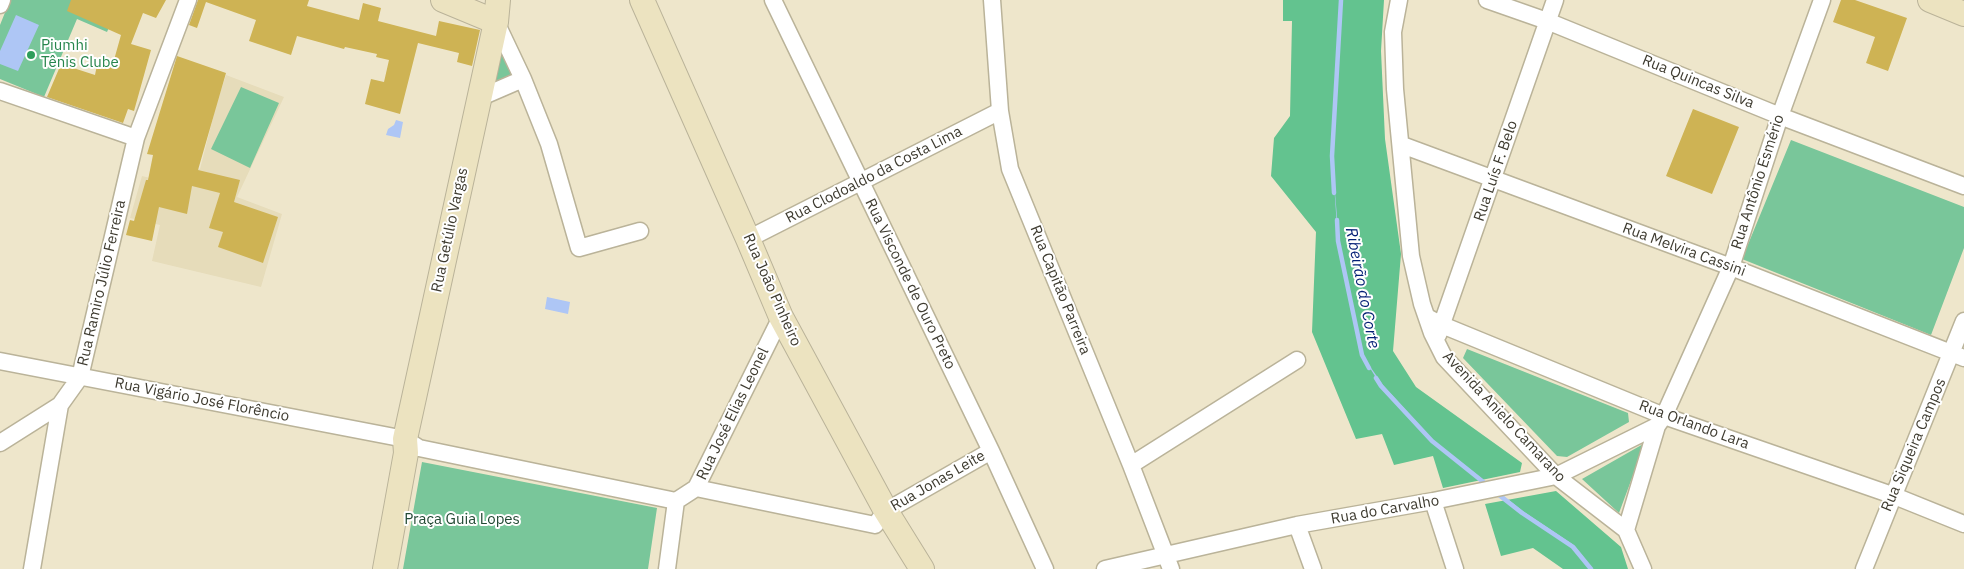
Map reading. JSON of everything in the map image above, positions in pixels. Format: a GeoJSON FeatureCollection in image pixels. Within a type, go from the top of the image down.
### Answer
{"type":"FeatureCollection","features":[{"type":"Feature","properties":{"kind":"street"},"geometry":{"type":"LineString","coordinates":[[0,5],[2,0]]}},
{"type":"Feature","properties":{"kind":"street","name":"Rua Ramiro Júlio Ferreira"},"geometry":{"type":"LineString","coordinates":[[32,569],[60,405],[80,377],[136,138],[188,0]]}},
{"type":"Feature","properties":{"kind":"street"},"geometry":{"type":"LineString","coordinates":[[443,0],[497,11],[549,144],[579,248],[640,231]]}},
{"type":"Feature","properties":{"kind":"street","name":"Rua João Pinheiro"},"geometry":{"type":"LineString","coordinates":[[642,0],[781,317],[886,511],[922,569]]}},
{"type":"Feature","properties":{"kind":"street","name":"Rua Visconde de Ouro Preto"},"geometry":{"type":"LineString","coordinates":[[773,0],[991,451],[1045,569]]}},
{"type":"Feature","properties":{"kind":"street","name":"Rua Capitão Parreira"},"geometry":{"type":"LineString","coordinates":[[992,0],[1000,112],[1010,169],[1131,465],[1168,562]]}},
{"type":"Feature","properties":{"kind":"street","name":"Avenida Anielo Camarano"},"geometry":{"type":"LineString","coordinates":[[1399,0],[1393,32],[1395,88],[1402,145],[1411,256],[1427,317],[1436,341],[1444,357],[1556,476],[1626,530]]}},
{"type":"Feature","properties":{"kind":"street","name":"Rua Quincas Silva"},"geometry":{"type":"LineString","coordinates":[[1487,0],[1547,21],[1780,116],[1964,186]]}},
{"type":"Feature","properties":{"kind":"street","name":"Rua Luís F. Belo"},"geometry":{"type":"LineString","coordinates":[[1436,341],[1555,0]]}},
{"type":"Feature","properties":{"kind":"street","name":"Rua Antônio Esmério"},"geometry":{"type":"LineString","coordinates":[[1626,530],[1661,421],[1731,267],[1780,116],[1822,0]]}},
{"type":"Feature","properties":{"kind":"street"},"geometry":{"type":"LineString","coordinates":[[1930,0],[1964,14]]}},
{"type":"Feature","properties":{"kind":"street","name":"Rua Getúlio Vargas"},"geometry":{"type":"LineString","coordinates":[[410,447],[497,11]]}},
{"type":"Feature","properties":{"kind":"street"},"geometry":{"type":"LineString","coordinates":[[479,98],[523,79]]}},
{"type":"Feature","properties":{"kind":"street"},"geometry":{"type":"LineString","coordinates":[[3,97],[136,138]]}},
{"type":"Feature","properties":{"kind":"street","name":"Rua Clodoaldo da Costa Lima"},"geometry":{"type":"LineString","coordinates":[[748,239],[1000,112]]}},
{"type":"Feature","properties":{"kind":"street","name":"Rua Melvira Cassini"},"geometry":{"type":"LineString","coordinates":[[1402,145],[1731,267],[1958,356]]}},
{"type":"Feature","properties":{"kind":"street","name":"Rua José Elias Leonel"},"geometry":{"type":"LineString","coordinates":[[676,501],[696,488],[781,317]]}},
{"type":"Feature","properties":{"kind":"street","name":"Rua Orlando Lara"},"geometry":{"type":"LineString","coordinates":[[1427,317],[1661,421],[1892,495],[1964,524]]}},
{"type":"Feature","properties":{"kind":"street","name":"Rua Siqueira Campos"},"geometry":{"type":"LineString","coordinates":[[1864,569],[1892,495],[1958,356],[1964,320]]}},
{"type":"Feature","properties":{"kind":"street"},"geometry":{"type":"LineString","coordinates":[[1131,465],[1297,360]]}},
{"type":"Feature","properties":{"kind":"street","name":"Rua Vigário José Florêncio"},"geometry":{"type":"LineString","coordinates":[[0,361],[410,447]]}},
{"type":"Feature","properties":{"kind":"street"},"geometry":{"type":"LineString","coordinates":[[0,443],[60,405]]}},
{"type":"Feature","properties":{"kind":"street","name":"Rua do Carvalho"},"geometry":{"type":"LineString","coordinates":[[1105,569],[1168,562],[1297,525],[1472,494],[1556,476],[1661,421]]}},
{"type":"Feature","properties":{"kind":"street"},"geometry":{"type":"LineString","coordinates":[[385,569],[410,447],[676,501],[667,569]]}},
{"type":"Feature","properties":{"kind":"street","name":"Rua Jonas Leite"},"geometry":{"type":"LineString","coordinates":[[886,511],[991,451]]}},
{"type":"Feature","properties":{"kind":"street"},"geometry":{"type":"LineString","coordinates":[[696,488],[875,525],[886,511]]}},
{"type":"Feature","properties":{"kind":"street"},"geometry":{"type":"LineString","coordinates":[[1433,501],[1455,569]]}},
{"type":"Feature","properties":{"kind":"street"},"geometry":{"type":"LineString","coordinates":[[1297,525],[1313,569]]}},
{"type":"Feature","properties":{"kind":"street"},"geometry":{"type":"LineString","coordinates":[[1626,530],[1642,569]]}},
{"type":"Feature","properties":{"kind":"shaded area"},"geometry":{"type":"Polygon","coordinates":[[[226,75],[284,97],[237,197],[282,214],[261,287],[152,261],[160,225],[130,218],[142,176],[179,185],[185,165],[200,169],[217,102],[170,81],[219,96],[226,75]]]}},
{"type":"Feature","properties":{"kind":"green space","name":"Piumhi Tênis Clube"},"geometry":{"type":"Polygon","coordinates":[[[10,0],[121,0],[107,32],[77,19],[44,97],[0,79],[0,25],[10,0]]]}},
{"type":"Feature","properties":{"kind":"green space"},"geometry":{"type":"Polygon","coordinates":[[[1283,0],[1384,0],[1381,51],[1385,139],[1401,254],[1393,351],[1416,387],[1522,463],[1520,472],[1443,488],[1433,456],[1394,465],[1382,434],[1356,439],[1312,332],[1316,232],[1271,176],[1274,138],[1290,116],[1292,21],[1283,21],[1283,0]]]}},
{"type":"Feature","properties":{"kind":"green space"},"geometry":{"type":"Polygon","coordinates":[[[503,46],[516,78],[488,88],[503,46]]]}},
{"type":"Feature","properties":{"kind":"green space"},"geometry":{"type":"Polygon","coordinates":[[[241,87],[279,103],[250,168],[211,149],[241,87]]]}},
{"type":"Feature","properties":{"kind":"green space"},"geometry":{"type":"Polygon","coordinates":[[[1791,140],[1964,207],[1964,248],[1931,335],[1742,259],[1791,140]]]}},
{"type":"Feature","properties":{"kind":"green space"},"geometry":{"type":"Polygon","coordinates":[[[1467,349],[1628,413],[1629,422],[1567,457],[1557,456],[1463,358],[1467,349]]]}},
{"type":"Feature","properties":{"kind":"green space"},"geometry":{"type":"Polygon","coordinates":[[[1645,443],[1619,513],[1582,479],[1645,443]]]}},
{"type":"Feature","properties":{"kind":"green space","name":"Praça Guia Lopes"},"geometry":{"type":"Polygon","coordinates":[[[422,462],[657,508],[648,569],[403,569],[422,462]]]}},
{"type":"Feature","properties":{"kind":"green space"},"geometry":{"type":"Polygon","coordinates":[[[1556,491],[1621,547],[1628,569],[1563,569],[1533,548],[1501,556],[1485,504],[1556,491]]]}},
{"type":"Feature","properties":{"kind":"water"},"geometry":{"type":"Polygon","coordinates":[[[16,15],[39,25],[18,71],[0,64],[0,51],[16,15]]]}},
{"type":"Feature","properties":{"kind":"water"},"geometry":{"type":"Polygon","coordinates":[[[396,120],[403,122],[400,138],[386,135],[388,129],[394,125],[396,120]]]}},
{"type":"Feature","properties":{"kind":"water"},"geometry":{"type":"Polygon","coordinates":[[[1332,156],[1339,241],[1362,355],[1338,241],[1332,156]]]}},
{"type":"Feature","properties":{"kind":"water"},"geometry":{"type":"Polygon","coordinates":[[[547,297],[570,302],[568,314],[545,309],[547,297]]]}},
{"type":"Feature","properties":{"kind":"water"},"geometry":{"type":"Polygon","coordinates":[[[1362,355],[1383,385],[1433,440],[1523,511],[1574,545],[1593,569],[1573,547],[1522,513],[1432,441],[1381,386],[1362,355]]]}},
{"type":"Feature","properties":{"kind":"building"},"geometry":{"type":"Polygon","coordinates":[[[71,0],[166,0],[156,18],[143,13],[131,44],[151,50],[134,111],[128,109],[123,123],[47,97],[61,64],[95,75],[97,65],[105,67],[107,58],[114,60],[121,35],[67,11],[71,0]]]}},
{"type":"Feature","properties":{"kind":"building"},"geometry":{"type":"Polygon","coordinates":[[[198,0],[309,0],[307,6],[359,20],[363,3],[381,8],[378,21],[436,36],[439,21],[480,30],[472,66],[457,62],[459,53],[418,43],[400,114],[365,104],[371,79],[384,82],[389,60],[376,57],[377,54],[345,47],[344,49],[297,36],[291,55],[249,41],[256,20],[206,2],[197,28],[189,25],[198,0]]]}},
{"type":"Feature","properties":{"kind":"building"},"geometry":{"type":"Polygon","coordinates":[[[1841,0],[1855,0],[1907,18],[1888,71],[1866,63],[1875,37],[1833,22],[1841,0]]]}},
{"type":"Feature","properties":{"kind":"building"},"geometry":{"type":"Polygon","coordinates":[[[177,56],[226,73],[198,170],[240,180],[234,202],[278,217],[263,263],[218,247],[223,232],[209,228],[220,193],[192,186],[187,214],[159,207],[152,241],[126,235],[130,220],[134,221],[146,180],[148,180],[153,155],[147,154],[177,56]]]}},
{"type":"Feature","properties":{"kind":"building"},"geometry":{"type":"Polygon","coordinates":[[[1693,109],[1739,127],[1712,194],[1666,176],[1693,109]]]}},
{"type":"Feature","properties":{"kind":"waterway","name":"Ribeirão do Corte"},"geometry":{"type":"LineString","coordinates":[[1334,193],[1332,156],[1341,0]]}},
{"type":"Feature","properties":{"kind":"waterway","name":"Ribeirão do Corte"},"geometry":{"type":"LineString","coordinates":[[1337,220],[1338,241],[1362,355],[1369,368]]}},
{"type":"Feature","properties":{"kind":"waterway","name":"Ribeirão do Corte"},"geometry":{"type":"LineString","coordinates":[[1376,378],[1381,386],[1432,441],[1487,485]]}},
{"type":"Feature","properties":{"kind":"waterway","name":"Ribeirão do Corte"},"geometry":{"type":"LineString","coordinates":[[1499,495],[1522,513],[1573,547],[1591,569]]}},
{"type":"Feature","properties":{"kind":"place","name":"Piumhi Tênis Clube"},"geometry":{"type":"Point","coordinates":[31,55]}}]}
